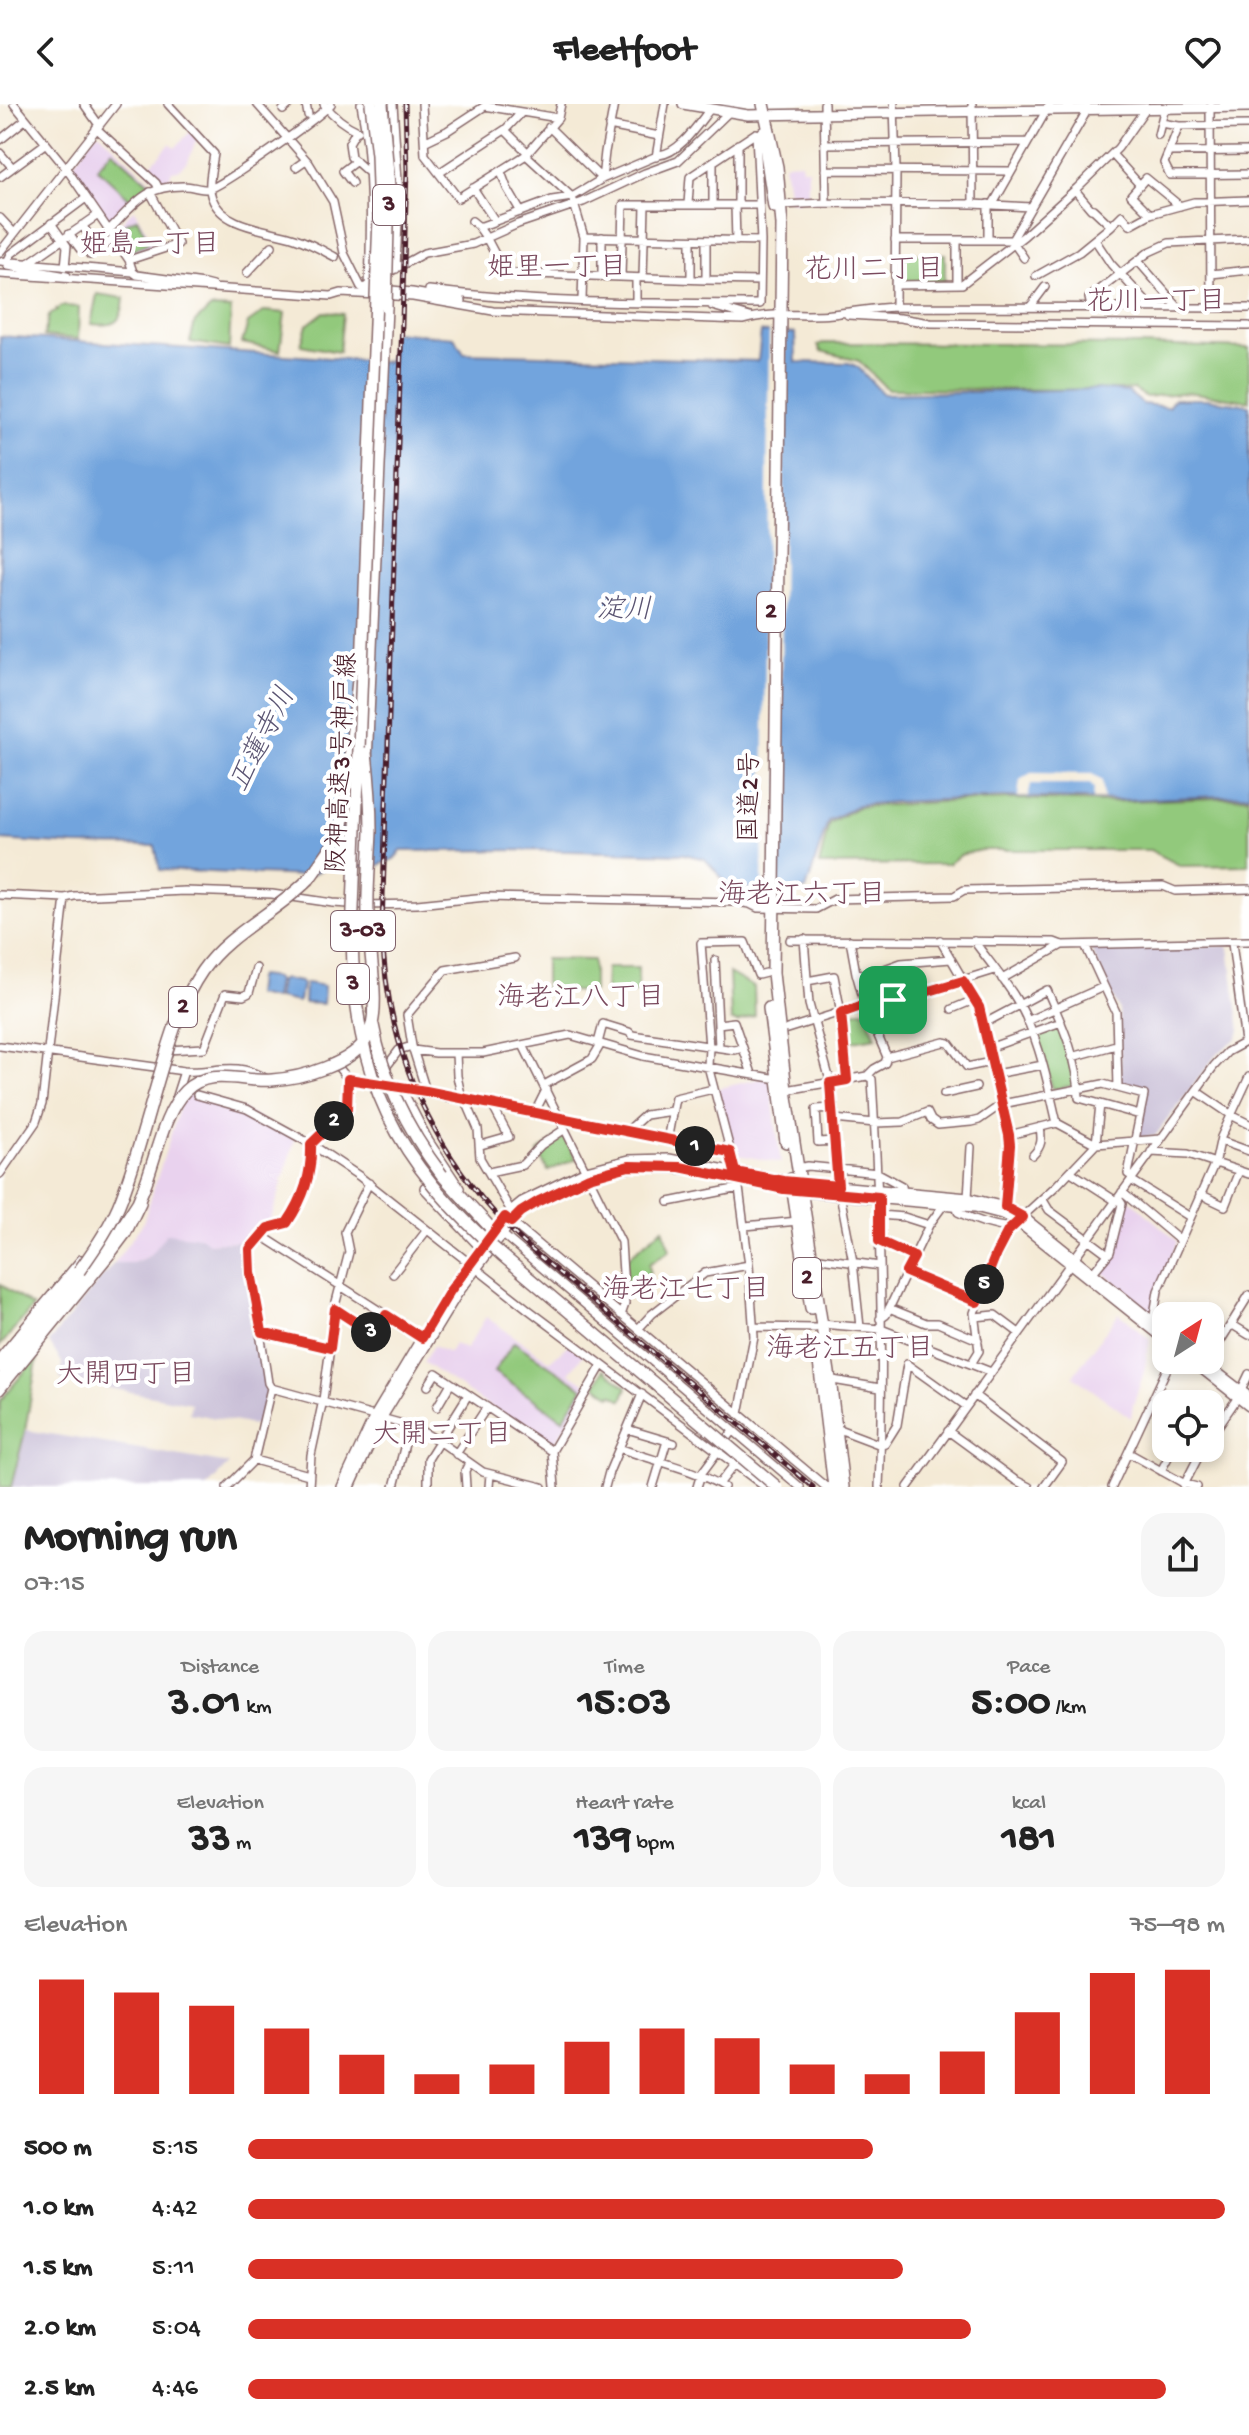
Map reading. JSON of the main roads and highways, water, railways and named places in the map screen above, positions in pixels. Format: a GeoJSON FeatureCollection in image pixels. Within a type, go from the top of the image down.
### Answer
{"type":"FeatureCollection","features":[{"type":"Feature","properties":{"kind":"highway","name":"阪神高速3号神戸線"},"geometry":{"type":"LineString","coordinates":[[371,104],[379,217],[352,959],[358,1025],[374,1086],[409,1154],[438,1192],[494,1248],[777,1487]]}},
{"type":"Feature","properties":{"kind":"highway","name":"阪神高速3号神戸線"},"geometry":{"type":"LineString","coordinates":[[383,104],[390,156],[389,186],[366,753],[357,856],[358,956],[365,1025],[381,1084],[414,1150],[443,1187],[498,1243],[787,1487]]}},
{"type":"Feature","properties":{"kind":"highway","name":"国道2号"},"geometry":{"type":"LineString","coordinates":[[761,109],[777,167],[781,205],[770,906],[766,973],[771,1031],[812,1257],[818,1326]]}},
{"type":"Feature","properties":{"kind":"highway","name":"国道2号"},"geometry":{"type":"LineString","coordinates":[[761,109],[774,205],[778,318]]}},
{"type":"Feature","properties":{"kind":"highway","name":"2"},"geometry":{"type":"LineString","coordinates":[[0,1381],[82,1274],[107,1228],[121,1199],[173,1030],[195,983],[223,947],[296,892],[319,867],[335,842],[346,804],[361,664]]}},
{"type":"Feature","properties":{"kind":"highway","name":"2"},"geometry":{"type":"LineString","coordinates":[[0,1367],[115,1238],[138,1202],[168,1121],[178,1099],[189,1087],[212,1077],[272,1080],[297,1076],[346,1058],[360,1048],[368,1037],[374,1006],[368,933],[371,829],[366,753]]}},
{"type":"Feature","properties":{"kind":"highway","name":"3-03"},"geometry":{"type":"LineString","coordinates":[[357,856],[365,967],[377,1046],[397,1103],[422,1148],[442,1175],[497,1233]]}},
{"type":"Feature","properties":{"kind":"highway"},"geometry":{"type":"LineString","coordinates":[[357,856],[346,914],[345,961],[351,1027],[359,1063],[378,1113],[404,1159],[458,1225],[482,1247]]}},
{"type":"Feature","properties":{"kind":"highway","name":"国道2号"},"geometry":{"type":"LineString","coordinates":[[770,906],[775,997],[797,1168],[798,1221],[836,1428],[843,1487]]}},
{"type":"Feature","properties":{"kind":"highway","name":"国道2号"},"geometry":{"type":"LineString","coordinates":[[826,1379],[834,1487]]}},
{"type":"Feature","properties":{"kind":"main road"},"geometry":{"type":"LineString","coordinates":[[683,104],[729,112],[761,109],[1249,107]]}},
{"type":"Feature","properties":{"kind":"main road"},"geometry":{"type":"LineString","coordinates":[[342,1487],[422,1338],[509,1217],[534,1195],[616,1162],[654,1158],[682,1160],[737,1180],[879,1194],[989,1210],[1017,1222],[1152,1320]]}},
{"type":"Feature","properties":{"kind":"main road"},"geometry":{"type":"LineString","coordinates":[[879,1194],[968,1198],[1005,1207],[1017,1222]]}},
{"type":"Feature","properties":{"kind":"main road"},"geometry":{"type":"LineString","coordinates":[[350,1487],[378,1417],[457,1294],[482,1247],[497,1233]]}},
{"type":"Feature","properties":{"kind":"main road"},"geometry":{"type":"LineString","coordinates":[[1072,1261],[1152,1328]]}},
{"type":"Feature","properties":{"kind":"main road"},"geometry":{"type":"LineString","coordinates":[[1211,1374],[1239,1394],[1249,1397]]}},
{"type":"Feature","properties":{"kind":"main road"},"geometry":{"type":"LineString","coordinates":[[1220,1374],[1249,1406]]}},
{"type":"Feature","properties":{"kind":"water"},"geometry":{"type":"Polygon","coordinates":[[[392,332],[454,337],[464,353],[758,361],[761,332],[795,333],[796,362],[849,363],[858,367],[883,394],[1098,389],[1128,392],[1143,404],[1168,407],[1174,399],[1207,399],[1249,405],[1249,795],[1121,800],[1006,797],[858,805],[828,821],[806,890],[731,888],[705,859],[684,854],[401,851],[394,859],[374,867],[331,865],[308,876],[160,870],[155,846],[0,840],[0,336],[389,362],[392,332]]]}},
{"type":"Feature","properties":{"kind":"water"},"geometry":{"type":"Polygon","coordinates":[[[259,976],[277,981],[274,999],[255,995],[259,976]]]}},
{"type":"Feature","properties":{"kind":"water"},"geometry":{"type":"Polygon","coordinates":[[[283,979],[302,984],[299,1001],[277,998],[283,979]]]}},
{"type":"Feature","properties":{"kind":"water"},"geometry":{"type":"Polygon","coordinates":[[[307,983],[324,986],[323,1004],[304,1003],[307,983]]]}},
{"type":"Feature","properties":{"kind":"railway"},"geometry":{"type":"LineString","coordinates":[[405,104],[407,170],[382,926],[385,974],[405,1063],[443,1144],[468,1181],[498,1216],[532,1250],[813,1487]]}},
{"type":"Feature","properties":{"kind":"district","name":"姫島一丁目"},"geometry":{"type":"Point","coordinates":[150,246]}},
{"type":"Feature","properties":{"kind":"district","name":"姫里一丁目"},"geometry":{"type":"Point","coordinates":[557,269]}},
{"type":"Feature","properties":{"kind":"district","name":"花川二丁目"},"geometry":{"type":"Point","coordinates":[874,271]}},
{"type":"Feature","properties":{"kind":"district","name":"花川一丁目"},"geometry":{"type":"Point","coordinates":[1156,303]}},
{"type":"Feature","properties":{"kind":"district","name":"海老江六丁目"},"geometry":{"type":"Point","coordinates":[802,896]}},
{"type":"Feature","properties":{"kind":"district","name":"海老江八丁目"},"geometry":{"type":"Point","coordinates":[581,999]}},
{"type":"Feature","properties":{"kind":"district","name":"海老江七丁目"},"geometry":{"type":"Point","coordinates":[686,1291]}},
{"type":"Feature","properties":{"kind":"district","name":"海老江五丁目"},"geometry":{"type":"Point","coordinates":[850,1350]}},
{"type":"Feature","properties":{"kind":"district","name":"大開四丁目"},"geometry":{"type":"Point","coordinates":[126,1376]}},
{"type":"Feature","properties":{"kind":"district","name":"大開二丁目"},"geometry":{"type":"Point","coordinates":[442,1436]}},
{"type":"Feature","properties":{"kind":"water label","name":"淀川"},"geometry":{"type":"Point","coordinates":[624,611]}},
{"type":"Feature","properties":{"kind":"water label","name":"正蓮寺川"},"geometry":{"type":"Point","coordinates":[264,740]}}]}
